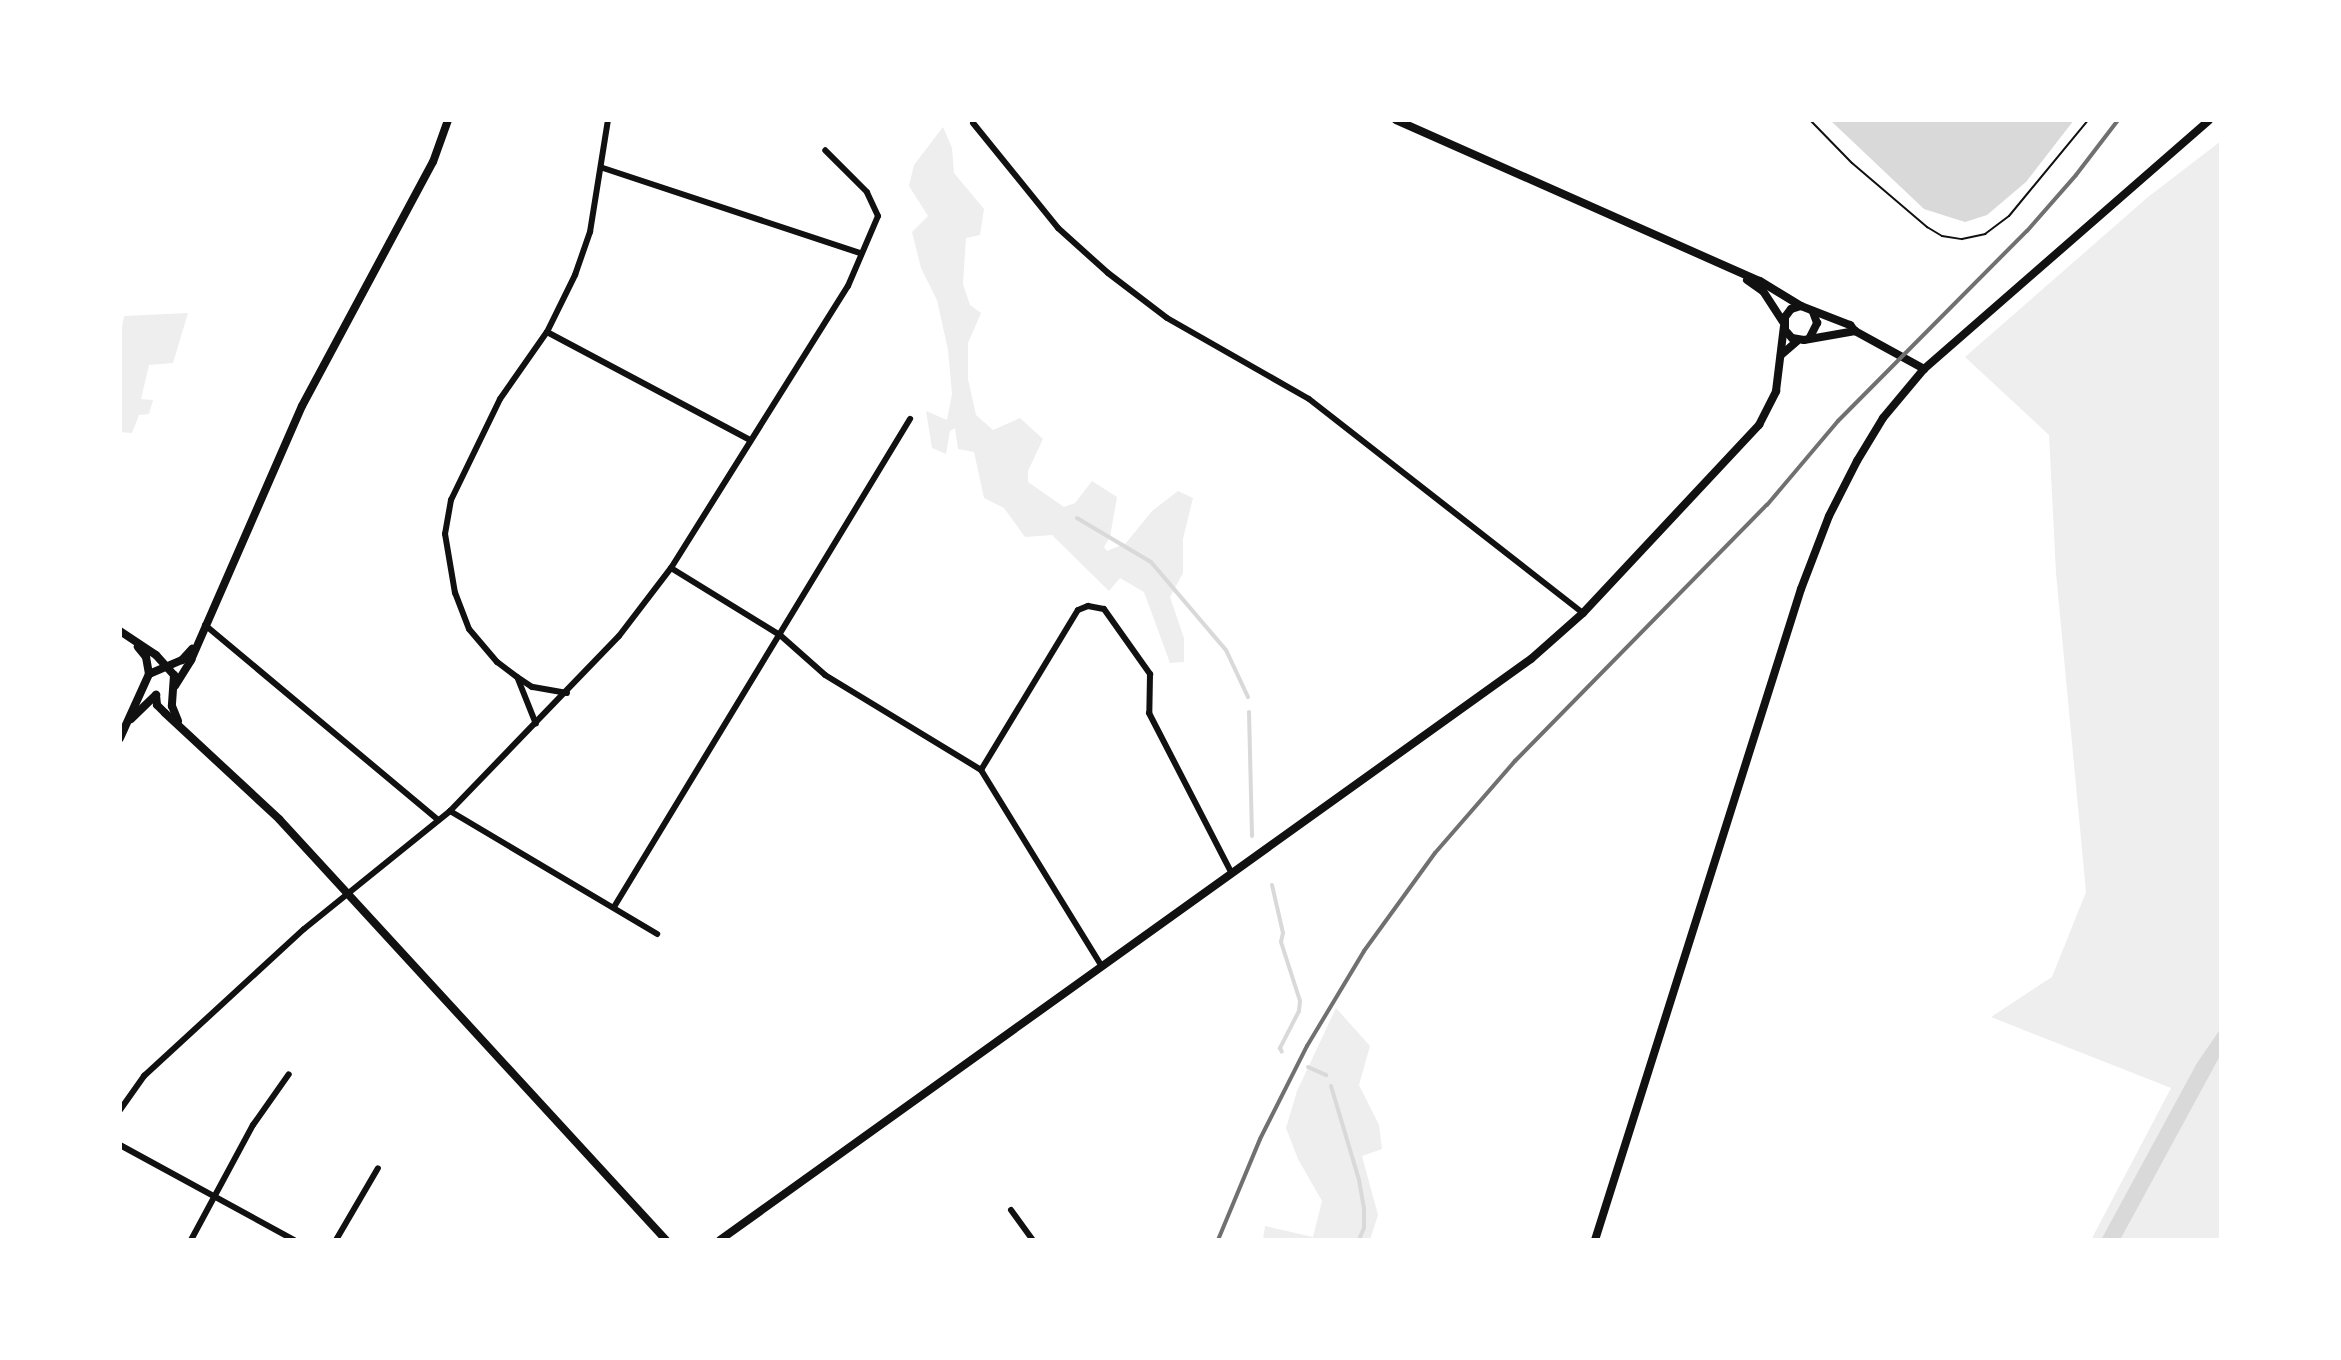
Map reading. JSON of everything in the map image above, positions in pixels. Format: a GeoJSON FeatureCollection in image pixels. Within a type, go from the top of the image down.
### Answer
{"type":"FeatureCollection","features":[{"type":"Feature","properties":{"kind":"street"},"geometry":{"type":"LineString","coordinates":[[120,738],[148,678],[156,668],[182,660],[193,647],[302,406],[428,171],[448,120]]}},
{"type":"Feature","properties":{"kind":"street"},"geometry":{"type":"LineString","coordinates":[[567,693],[532,687],[497,662],[469,629],[455,593],[445,534],[451,500],[500,399],[547,332],[575,275],[590,232],[603,168],[608,120]]}},
{"type":"Feature","properties":{"kind":"street"},"geometry":{"type":"LineString","coordinates":[[1396,120],[1740,275],[1760,281],[1813,312],[1841,320],[1924,369]]}},
{"type":"Feature","properties":{"kind":"street"},"geometry":{"type":"LineString","coordinates":[[1595,1240],[1819,539],[1838,495],[1872,435],[1924,369],[2209,120]]}},
{"type":"Feature","properties":{"kind":"street"},"geometry":{"type":"LineString","coordinates":[[973,123],[1058,228],[1108,273],[1167,318],[1309,399],[1583,613]]}},
{"type":"Feature","properties":{"kind":"street"},"geometry":{"type":"LineString","coordinates":[[120,1110],[144,1076],[336,901],[349,895],[450,811],[619,636],[671,568],[848,286],[878,216],[867,192],[825,150]]}},
{"type":"Feature","properties":{"kind":"street"},"geometry":{"type":"LineString","coordinates":[[603,168],[860,253]]}},
{"type":"Feature","properties":{"kind":"street"},"geometry":{"type":"LineString","coordinates":[[1740,275],[1763,291],[1787,334],[1798,340]]}},
{"type":"Feature","properties":{"kind":"street"},"geometry":{"type":"LineString","coordinates":[[720,1240],[1531,659],[1583,613],[1759,425],[1774,397],[1783,324],[1791,309],[1801,306]]}},
{"type":"Feature","properties":{"kind":"street"},"geometry":{"type":"LineString","coordinates":[[1809,337],[1817,323],[1813,312]]}},
{"type":"Feature","properties":{"kind":"street"},"geometry":{"type":"LineString","coordinates":[[1781,355],[1798,340],[1855,331]]}},
{"type":"Feature","properties":{"kind":"street"},"geometry":{"type":"LineString","coordinates":[[547,332],[750,440]]}},
{"type":"Feature","properties":{"kind":"street"},"geometry":{"type":"LineString","coordinates":[[614,907],[910,419]]}},
{"type":"Feature","properties":{"kind":"street"},"geometry":{"type":"LineString","coordinates":[[671,568],[780,635],[825,675],[981,770],[1102,967]]}},
{"type":"Feature","properties":{"kind":"street"},"geometry":{"type":"LineString","coordinates":[[981,770],[1078,610],[1088,606],[1104,609],[1150,674],[1149,713],[1232,874]]}},
{"type":"Feature","properties":{"kind":"street"},"geometry":{"type":"LineString","coordinates":[[205,624],[438,820]]}},
{"type":"Feature","properties":{"kind":"street"},"geometry":{"type":"LineString","coordinates":[[120,631],[156,655],[174,675],[173,709],[178,722]]}},
{"type":"Feature","properties":{"kind":"street"},"geometry":{"type":"LineString","coordinates":[[129,638],[144,653],[157,705],[263,802],[666,1240]]}},
{"type":"Feature","properties":{"kind":"street"},"geometry":{"type":"LineString","coordinates":[[128,722],[156,695],[173,688],[191,660],[193,647]]}},
{"type":"Feature","properties":{"kind":"street"},"geometry":{"type":"LineString","coordinates":[[517,677],[536,724]]}},
{"type":"Feature","properties":{"kind":"street"},"geometry":{"type":"LineString","coordinates":[[450,811],[657,934]]}},
{"type":"Feature","properties":{"kind":"street"},"geometry":{"type":"LineString","coordinates":[[191,1240],[253,1125],[289,1074]]}},
{"type":"Feature","properties":{"kind":"street"},"geometry":{"type":"LineString","coordinates":[[120,1145],[294,1240]]}},
{"type":"Feature","properties":{"kind":"street"},"geometry":{"type":"LineString","coordinates":[[336,1240],[378,1168]]}},
{"type":"Feature","properties":{"kind":"street"},"geometry":{"type":"LineString","coordinates":[[1011,1210],[1033,1240]]}},
{"type":"Feature","properties":{"kind":"path"},"geometry":{"type":"LineString","coordinates":[[1810,120],[1852,163],[1927,227],[1942,236],[1962,239],[1985,234],[2009,216],[2088,120]]}},
{"type":"Feature","properties":{"kind":"shaded area"},"geometry":{"type":"Polygon","coordinates":[[[1830,120],[2074,120],[2026,182],[1987,215],[1965,222],[1924,209],[1830,120]]]}},
{"type":"Feature","properties":{"kind":"shaded area"},"geometry":{"type":"Polygon","coordinates":[[[943,127],[952,148],[954,173],[984,209],[980,235],[966,238],[963,284],[970,305],[981,313],[968,343],[968,379],[976,415],[993,430],[1020,418],[1043,439],[1028,471],[1028,482],[1064,507],[1075,503],[1092,481],[1117,497],[1110,537],[1104,547],[1107,551],[1126,543],[1152,511],[1178,491],[1193,498],[1183,539],[1183,573],[1170,597],[1184,638],[1184,662],[1170,663],[1144,592],[1120,578],[1109,591],[1052,535],[1025,537],[1004,508],[984,498],[974,452],[958,449],[955,428],[950,431],[946,454],[932,448],[926,411],[947,420],[952,394],[948,350],[937,300],[921,268],[912,232],[928,216],[909,186],[914,165],[943,127]]]}},
{"type":"Feature","properties":{"kind":"shaded area"},"geometry":{"type":"Polygon","coordinates":[[[2221,141],[2221,1240],[2091,1240],[2171,1088],[1991,1017],[2052,977],[2086,892],[2056,573],[2049,435],[1965,357],[2148,197],[2221,141]]]}},
{"type":"Feature","properties":{"kind":"shaded area"},"geometry":{"type":"Polygon","coordinates":[[[188,313],[173,363],[149,365],[141,399],[153,400],[149,414],[139,415],[132,433],[120,432],[120,339],[124,316],[188,313]]]}},
{"type":"Feature","properties":{"kind":"shaded area"},"geometry":{"type":"Polygon","coordinates":[[[1336,1008],[1370,1046],[1359,1085],[1379,1125],[1382,1149],[1362,1156],[1378,1215],[1370,1240],[1263,1240],[1265,1226],[1313,1237],[1322,1201],[1298,1159],[1286,1128],[1297,1091],[1336,1008]]]}},
{"type":"Feature","properties":{"kind":"shaded area"},"geometry":{"type":"Polygon","coordinates":[[[2221,1028],[2221,1054],[2120,1240],[2101,1240],[2197,1063],[2221,1028]]]}},
{"type":"Feature","properties":{"kind":"waterway"},"geometry":{"type":"LineString","coordinates":[[1077,518],[1151,562],[1226,650],[1248,697]]}},
{"type":"Feature","properties":{"kind":"waterway"},"geometry":{"type":"LineString","coordinates":[[1249,712],[1252,836]]}},
{"type":"Feature","properties":{"kind":"waterway"},"geometry":{"type":"LineString","coordinates":[[1272,885],[1283,933],[1281,942],[1300,1001],[1299,1011],[1280,1048],[1282,1052]]}},
{"type":"Feature","properties":{"kind":"waterway"},"geometry":{"type":"LineString","coordinates":[[1308,1067],[1326,1075]]}},
{"type":"Feature","properties":{"kind":"waterway"},"geometry":{"type":"LineString","coordinates":[[1331,1086],[1359,1180],[1364,1208],[1364,1228],[1359,1240]]}},
{"type":"Feature","properties":{"kind":"railway"},"geometry":{"type":"LineString","coordinates":[[1218,1240],[1260,1139],[1307,1046],[1364,951],[1435,853],[1515,761],[1767,505],[1838,421],[2027,231],[2118,120]]}}]}
